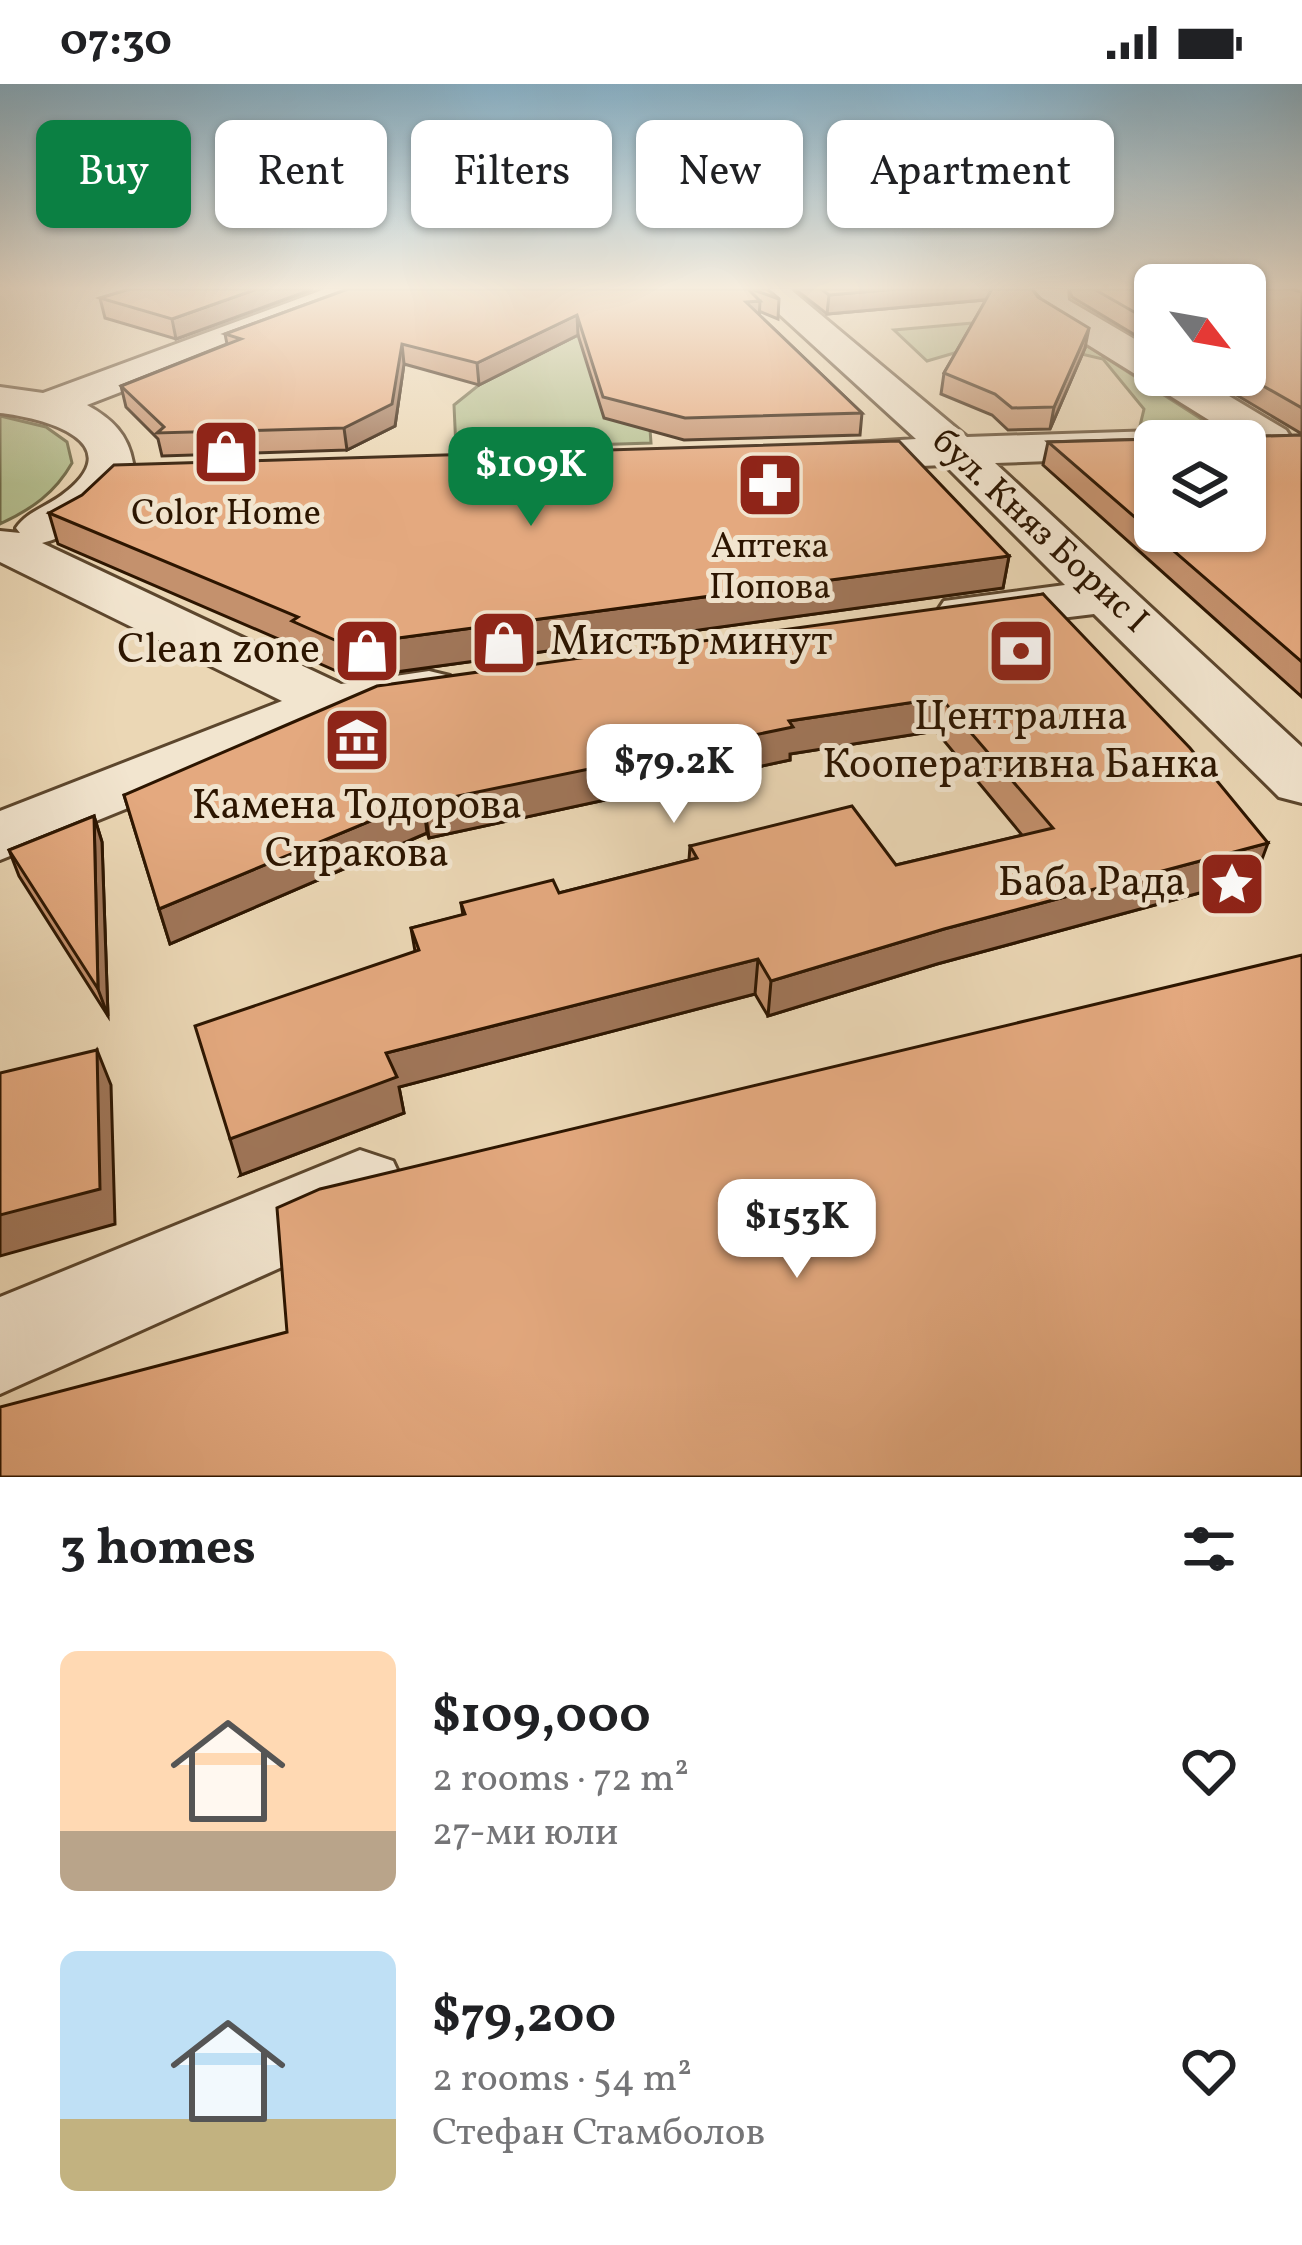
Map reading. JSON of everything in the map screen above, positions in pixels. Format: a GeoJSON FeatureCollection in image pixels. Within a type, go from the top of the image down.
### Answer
{"type":"FeatureCollection","features":[{"type":"Feature","properties":{"kind":"street"},"geometry":{"type":"LineString","coordinates":[[49,405],[184,354]]}},
{"type":"Feature","properties":{"kind":"street","name":"бул. Княз Борис I"},"geometry":{"type":"LineString","coordinates":[[845,354],[1293,764]]}},
{"type":"Feature","properties":{"kind":"street"},"geometry":{"type":"LineString","coordinates":[[1206,396],[1286,438]]}},
{"type":"Feature","properties":{"kind":"street"},"geometry":{"type":"LineString","coordinates":[[0,400],[49,405],[96,424],[109,439],[113,457],[106,476],[86,499],[52,523],[2,546]]}},
{"type":"Feature","properties":{"kind":"street"},"geometry":{"type":"LineString","coordinates":[[773,457],[1134,445]]}},
{"type":"Feature","properties":{"kind":"street"},"geometry":{"type":"LineString","coordinates":[[106,476],[153,475]]}},
{"type":"Feature","properties":{"kind":"street"},"geometry":{"type":"LineString","coordinates":[[2,546],[333,703]]}},
{"type":"Feature","properties":{"kind":"street"},"geometry":{"type":"LineString","coordinates":[[922,619],[1110,596]]}},
{"type":"Feature","properties":{"kind":"street"},"geometry":{"type":"LineString","coordinates":[[0,837],[333,703],[475,682]]}},
{"type":"Feature","properties":{"kind":"street"},"geometry":{"type":"LineString","coordinates":[[0,1346],[375,1183],[444,1166]]}},
{"type":"Feature","properties":{"kind":"green space"},"geometry":{"type":"Polygon","coordinates":[[[497,354],[645,354],[651,443],[456,449],[454,405],[479,385],[497,354]]]}},
{"type":"Feature","properties":{"kind":"green space"},"geometry":{"type":"Polygon","coordinates":[[[920,354],[951,354],[927,361],[920,354]]]}},
{"type":"Feature","properties":{"kind":"green space"},"geometry":{"type":"Polygon","coordinates":[[[1082,354],[1100,354],[1134,376],[1134,396],[1165,396],[1203,420],[1141,420],[1144,409],[1103,359],[1082,354]]]}},
{"type":"Feature","properties":{"kind":"green space"},"geometry":{"type":"Polygon","coordinates":[[[0,416],[46,427],[67,442],[72,463],[42,499],[0,524],[0,416]]]}},
{"type":"Feature","properties":{"kind":"building"},"geometry":{"type":"Polygon","coordinates":[[[203,354],[400,354],[392,404],[344,428],[157,433],[164,427],[121,386],[203,354]]]}},
{"type":"Feature","properties":{"kind":"building"},"geometry":{"type":"Polygon","coordinates":[[[442,354],[496,354],[477,363],[442,354]]]}},
{"type":"Feature","properties":{"kind":"building"},"geometry":{"type":"Polygon","coordinates":[[[589,354],[800,354],[862,413],[685,418],[603,397],[589,354]]]}},
{"type":"Feature","properties":{"kind":"building"},"geometry":{"type":"Polygon","coordinates":[[[955,354],[1077,354],[1054,407],[1012,408],[995,394],[944,373],[955,354]]]}},
{"type":"Feature","properties":{"kind":"building"},"geometry":{"type":"Polygon","coordinates":[[[1266,354],[1302,354],[1302,408],[1266,388],[1266,354]]]}},
{"type":"Feature","properties":{"kind":"building"},"geometry":{"type":"Polygon","coordinates":[[[1302,435],[1302,662],[1175,552],[1266,552],[1266,436],[1302,435]]]}},
{"type":"Feature","properties":{"kind":"building"},"geometry":{"type":"Polygon","coordinates":[[[1134,440],[1134,516],[1048,442],[1134,440]]]}},
{"type":"Feature","properties":{"kind":"building"},"geometry":{"type":"Polygon","coordinates":[[[899,441],[1009,556],[346,645],[292,621],[298,617],[49,513],[82,495],[114,465],[899,441]]]}},
{"type":"Feature","properties":{"kind":"building"},"geometry":{"type":"Polygon","coordinates":[[[1043,594],[1190,748],[1268,843],[944,929],[771,981],[758,959],[386,1053],[397,1077],[230,1139],[195,1026],[419,950],[411,928],[465,914],[461,903],[553,880],[559,893],[697,858],[690,846],[852,806],[896,865],[1053,828],[941,698],[789,721],[793,727],[424,803],[423,799],[159,909],[124,795],[377,686],[1043,594]]]}},
{"type":"Feature","properties":{"kind":"building"},"geometry":{"type":"Polygon","coordinates":[[[94,816],[98,989],[9,850],[94,816]]]}},
{"type":"Feature","properties":{"kind":"building"},"geometry":{"type":"Polygon","coordinates":[[[1302,955],[1302,1477],[0,1477],[0,1407],[287,1332],[277,1208],[320,1189],[1302,955]]]}},
{"type":"Feature","properties":{"kind":"building"},"geometry":{"type":"Polygon","coordinates":[[[97,1050],[100,1189],[0,1215],[0,1073],[97,1050]]]}},
{"type":"Feature","properties":{"kind":"place","name":"Color Home"},"geometry":{"type":"Point","coordinates":[226,452]}},
{"type":"Feature","properties":{"kind":"place","name":"Аптека Попова"},"geometry":{"type":"Point","coordinates":[770,485]}},
{"type":"Feature","properties":{"kind":"place","name":"Мистър минут"},"geometry":{"type":"Point","coordinates":[504,643]}},
{"type":"Feature","properties":{"kind":"place","name":"Clean zone"},"geometry":{"type":"Point","coordinates":[367,651]}},
{"type":"Feature","properties":{"kind":"place","name":"Централна Кооперативна Банка"},"geometry":{"type":"Point","coordinates":[1021,651]}},
{"type":"Feature","properties":{"kind":"place","name":"Камена Тодорова Сиракова"},"geometry":{"type":"Point","coordinates":[357,740]}},
{"type":"Feature","properties":{"kind":"place","name":"Баба Рада"},"geometry":{"type":"Point","coordinates":[1232,884]}}]}
